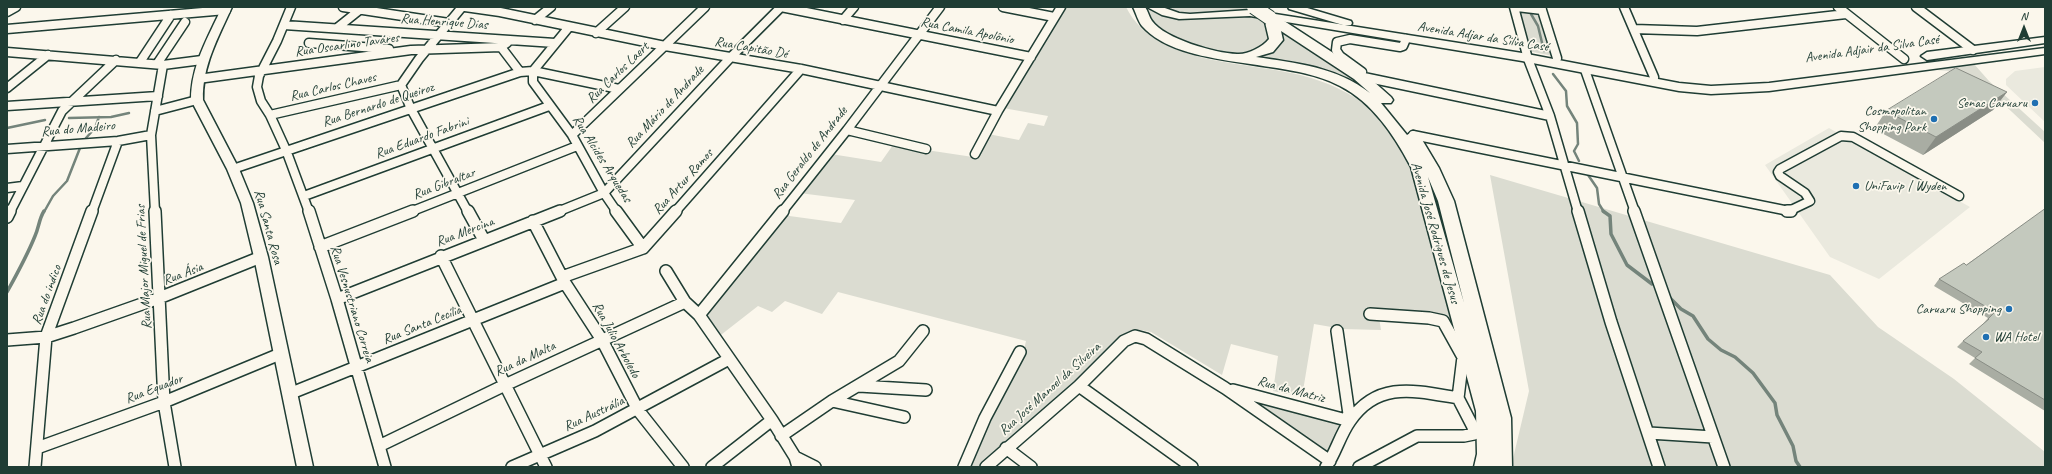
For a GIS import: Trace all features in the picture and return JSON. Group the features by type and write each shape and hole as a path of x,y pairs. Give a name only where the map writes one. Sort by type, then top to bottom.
{"main road":[{"name":"Avenida José Rodrigues de Jesus","path":"1139,7 1141,15 1149,26 1174,42 1209,53 1306,69 1344,82 1372,101 1400,135 1418,167 1466,357 1485,411 1487,454 1484,467"},
{"path":"1154,7 1183,18 1203,17 1253,9"},
{"name":"Avenida José Rodrigues de Jesus","path":"1253,9 1366,78 1413,135 1432,168 1446,201 1502,418 1502,467"},
{"name":"Avenida Adjar da Silva Casé","path":"1253,9 1346,23 1527,55 1585,70 1680,87 1707,87"},
{"name":"Avenida Adjar da Silva Casé","path":"1253,9 1406,39 1557,58 1707,87"},
{"path":"1239,58 1268,49 1276,40 1271,19"},
{"name":"Avenida Adjair da Silva Casé","path":"1707,87 2045,40"},
{"name":"Avenida Adjair da Silva Casé","path":"1707,87 1769,87 2045,51"}],"street":[{"path":"7,12 16,7"},
{"path":"142,17 144,7"},
{"name":"Rua Vesnustriano Correia","path":"291,7 262,70 257,87 262,101 286,150 304,196 337,299 385,467"},
{"path":"343,7 449,23"},
{"path":"464,7 426,50 401,85 411,109 484,240"},
{"name":"Rua Capitão Dé","path":"464,7 500,12 596,33 801,70 998,111"},
{"name":"Rua Capitão Dé","path":"486,7 500,12"},
{"path":"535,20 551,7"},
{"path":"596,33 625,7"},
{"name":"Rua Carlos Laert","path":"572,135 705,7"},
{"name":"Rua Camila Apolônio","path":"781,7 1031,57"},
{"name":"Rua Mário de Andrade","path":"604,193 781,7"},
{"path":"843,20 854,7"},
{"name":"Rua Geraldo de Andrade","path":"699,315 847,130 940,7"},
{"path":"1003,7 1054,17"},
{"path":"975,154 998,111 1061,7"},
{"path":"1293,7 1346,23"},
{"path":"1557,58 1542,9 1515,7 1527,55 1550,116 1611,322 1659,467"},
{"path":"1624,7 1654,77"},
{"path":"1838,7 1904,59"},
{"path":"1916,7 1973,50"},
{"path":"7,30 171,15 195,10 227,8 202,60 198,80 197,100 155,111"},
{"path":"338,28 362,9"},
{"path":"1634,29 1697,31 1846,14"},
{"path":"140,62 171,15"},
{"path":"160,65 185,22"},
{"name":"Rua Henrique Dias","path":"284,25 555,43"},
{"path":"533,71 569,27"},
{"path":"1406,39 1404,46 1400,47 1350,39 1337,42 1336,50 1340,56 1366,78 1550,116"},
{"path":"510,40 501,47 520,72"},
{"path":"309,43 411,50"},
{"name":"Rua Oscarlino Taváres","path":"198,80 411,50 501,47"},
{"path":"7,52 140,62 160,65 202,60"},
{"path":"7,88 11,81 48,55"},
{"path":"7,217 45,146 56,122 70,102 116,60"},
{"name":"Rua Major Miguel de Frias","path":"160,65 158,96 151,135 164,402 175,467"},
{"name":"Rua Artur Ramos","path":"564,280 643,248 801,70"},
{"path":"1585,70 1724,467"},
{"name":"Rua Bernardo de Queiroz","path":"233,169 520,72 533,71 619,89"},
{"name":"Rua Alcides Arquedas","path":"533,71 533,82 549,106 572,135 604,193 643,248"},
{"name":"Rua Carlos Chaves","path":"270,115 401,85"},
{"path":"7,106 158,96"},
{"name":"Rua Santa Rosa","path":"197,100 233,169 247,203 261,257 280,354 305,467"},
{"name":"Rua Eduardo Fabrini","path":"304,196 549,106"},
{"path":"847,130 926,150"},
{"name":"Rua do Madeiro","path":"7,149 118,141 151,135"},
{"path":"1413,135 1793,210 1810,201 1805,193 1780,176 1778,172 1780,169 1841,136 1846,136 1866,144 1959,196"},
{"name":"Rua do indico","path":"35,467 46,337 118,141"},
{"name":"Rua Gibraltar","path":"320,247 459,194 577,146"},
{"path":"7,188 23,186"},
{"name":"Rua Mercina","path":"337,299 441,256 604,193"},
{"name":"Rua Julio Arboledo","path":"533,221 564,280 602,340 638,410 683,467"},
{"path":"441,256 546,467"},
{"name":"Rua Ásia","path":"7,340 46,337 159,298 261,257"},
{"path":"666,271 685,302 699,315 772,420 796,462 815,467"},
{"name":"Rua Santa Cecília","path":"289,394 474,321 564,280"},
{"name":"Rua da Malta","path":"379,446 505,385 685,302"},
{"path":"1359,467 1417,436 1464,436 1474,434 1474,428 1458,398 1466,357 1443,321 1438,319 1370,314"},
{"path":"781,436 832,401 899,361 912,347 923,331"},
{"path":"1337,331 1350,421"},
{"name":"Rua José Manoel da Silveira","path":"986,467 1079,386 1124,342 1135,336 1146,340 1225,388"},
{"path":"964,467 985,418 1020,352"},
{"name":"Rua Equador","path":"37,448 164,402 280,354"},
{"name":"Rua Austrália","path":"512,467 540,456 638,410 729,359"},
{"path":"859,386 926,390"},
{"path":"1079,386 1192,467"},
{"path":"1225,388 1328,464 1350,421 1364,403 1384,393 1394,390 1458,398"},
{"name":"Rua da Matriz","path":"1225,388 1350,421"},
{"path":"832,401 904,417"},
{"path":"712,467 772,420"},
{"path":"1649,433 1713,437"},
{"path":"1006,448 1031,467"}],"shaded area":[{"path":"1063,7 1126,7 1141,28 1161,42 1185,53 1212,60 1293,73 1317,80 1342,90 1364,104 1384,122 1392,132 1400,143 1414,171 1454,318 1378,311 1381,330 1343,329 1314,324 1302,397 1273,391 1278,356 1231,344 1222,375 1151,332 1141,330 1131,334 983,467 968,467 989,418 1023,354 1026,341 838,292 822,314 785,301 772,312 758,306 717,338 701,316 782,215 841,223 855,200 799,193 831,154 881,162 893,145 973,157 988,134 1019,140 1028,123 1044,126 1048,116 1003,108"},
{"path":"1139,7 1253,7 1359,76 1347,84 1330,77 1209,53 1160,34"},
{"path":"1517,9 1540,12 1553,56 1528,51"},
{"path":"1974,64 1989,81 2045,132 2045,143 1979,81 1951,71 1935,70"},
{"name":"Senac Caruaru","path":"2045,67 2045,122 2006,85 2006,79 2015,71"},
{"name":"UniFavip | Wyden","path":"1829,128 1970,207 1879,279 1830,257 1765,165"},
{"path":"1490,175 1830,275 1878,327 1954,379 2045,452 2045,467 1511,467 1529,391"},
{"path":"1240,392 1345,422 1328,456"}],"building":[{"path":"1956,68 2007,92 1936,137 1886,111"},
{"name":"Caruaru Shopping","path":"2045,209 2045,400 1975,358 1982,352 1963,341 1995,312 1939,279 1964,263 1966,265"}],"waterway":[{"path":"1531,14 1538,26 1544,51"},
{"path":"1553,74 1566,91 1567,106 1577,123 1578,144 1574,151 1579,161"},
{"path":"99,117 111,117 129,113"},
{"path":"69,118 99,117"},
{"path":"86,138 95,128 99,117"},
{"path":"7,128 45,120"},
{"path":"44,212 53,196 67,181 80,148"},
{"path":"1586,172 1597,188 1599,204 1604,211"},
{"path":"7,292 29,251 44,211"},
{"path":"1604,211 1610,216 1611,234 1627,265 1652,284"},
{"path":"1669,297 1681,309 1693,316 1708,339 1721,350 1735,357 1753,373 1775,403 1777,415 1793,446 1796,461 1800,467"}],"place":[{"name":"Senac Caruaru","path":"2035,103"},
{"name":"Cosmopolitan Shopping Park","path":"1934,119"},
{"name":"UniFavip | Wyden","path":"1856,186"},
{"name":"Caruaru Shopping","path":"2009,309"},
{"name":"WA Hotel","path":"1986,337"}]}
